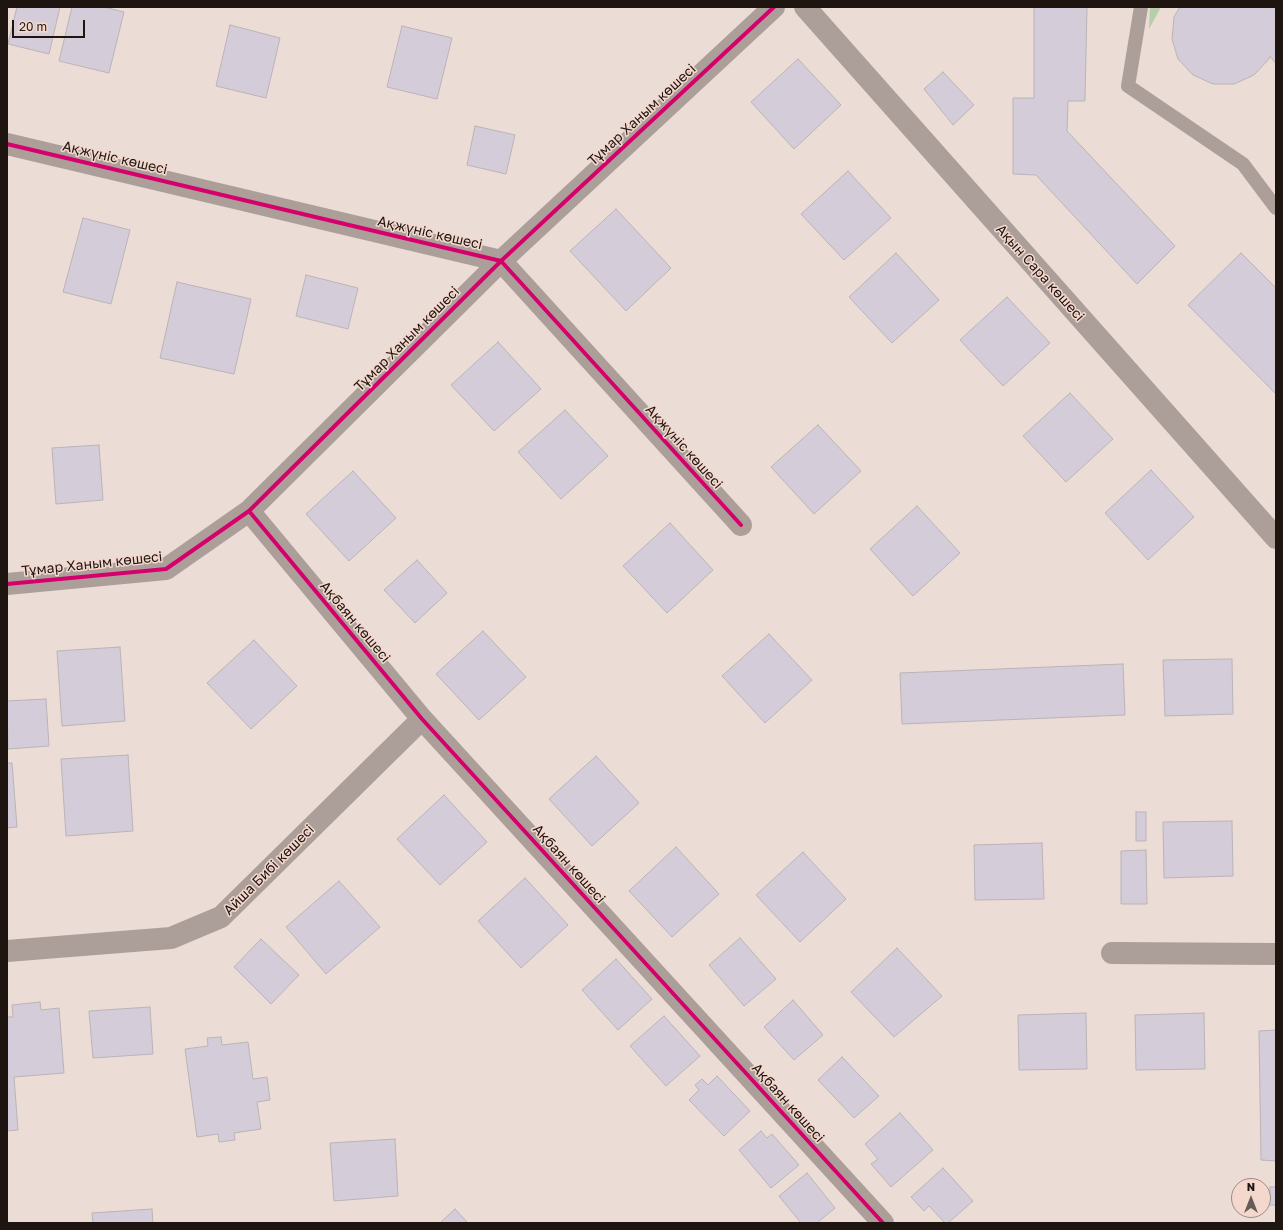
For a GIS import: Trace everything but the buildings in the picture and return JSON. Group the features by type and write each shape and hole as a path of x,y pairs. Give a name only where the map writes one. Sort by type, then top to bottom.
{"street":[{"name":"Тұмар Ханым көшесі","path":"7,584 166,569 249,511 501,262 774,7"},
{"name":"Ақын Сара көшесі","path":"805,7 1276,538"},
{"name":"Ақжүніс көшесі","path":"7,144 501,262 741,525"},
{"name":"Ақбаян көшесі","path":"249,511 422,719 883,1223"},
{"name":"Айша Бибі көшесі","path":"7,951 171,938 221,917 422,719"},
{"path":"1112,953 1276,954"}],"lane":[{"path":"1141,7 1128,86 1243,164 1276,208"}],"green space":[{"path":"1150,7 1161,7 1149,29"}],"cycle path":[{"path":"7,584 166,569 249,511 501,261 774,7"},
{"path":"7,144 501,261 741,525"},
{"path":"249,511 422,719 883,1223"}]}
